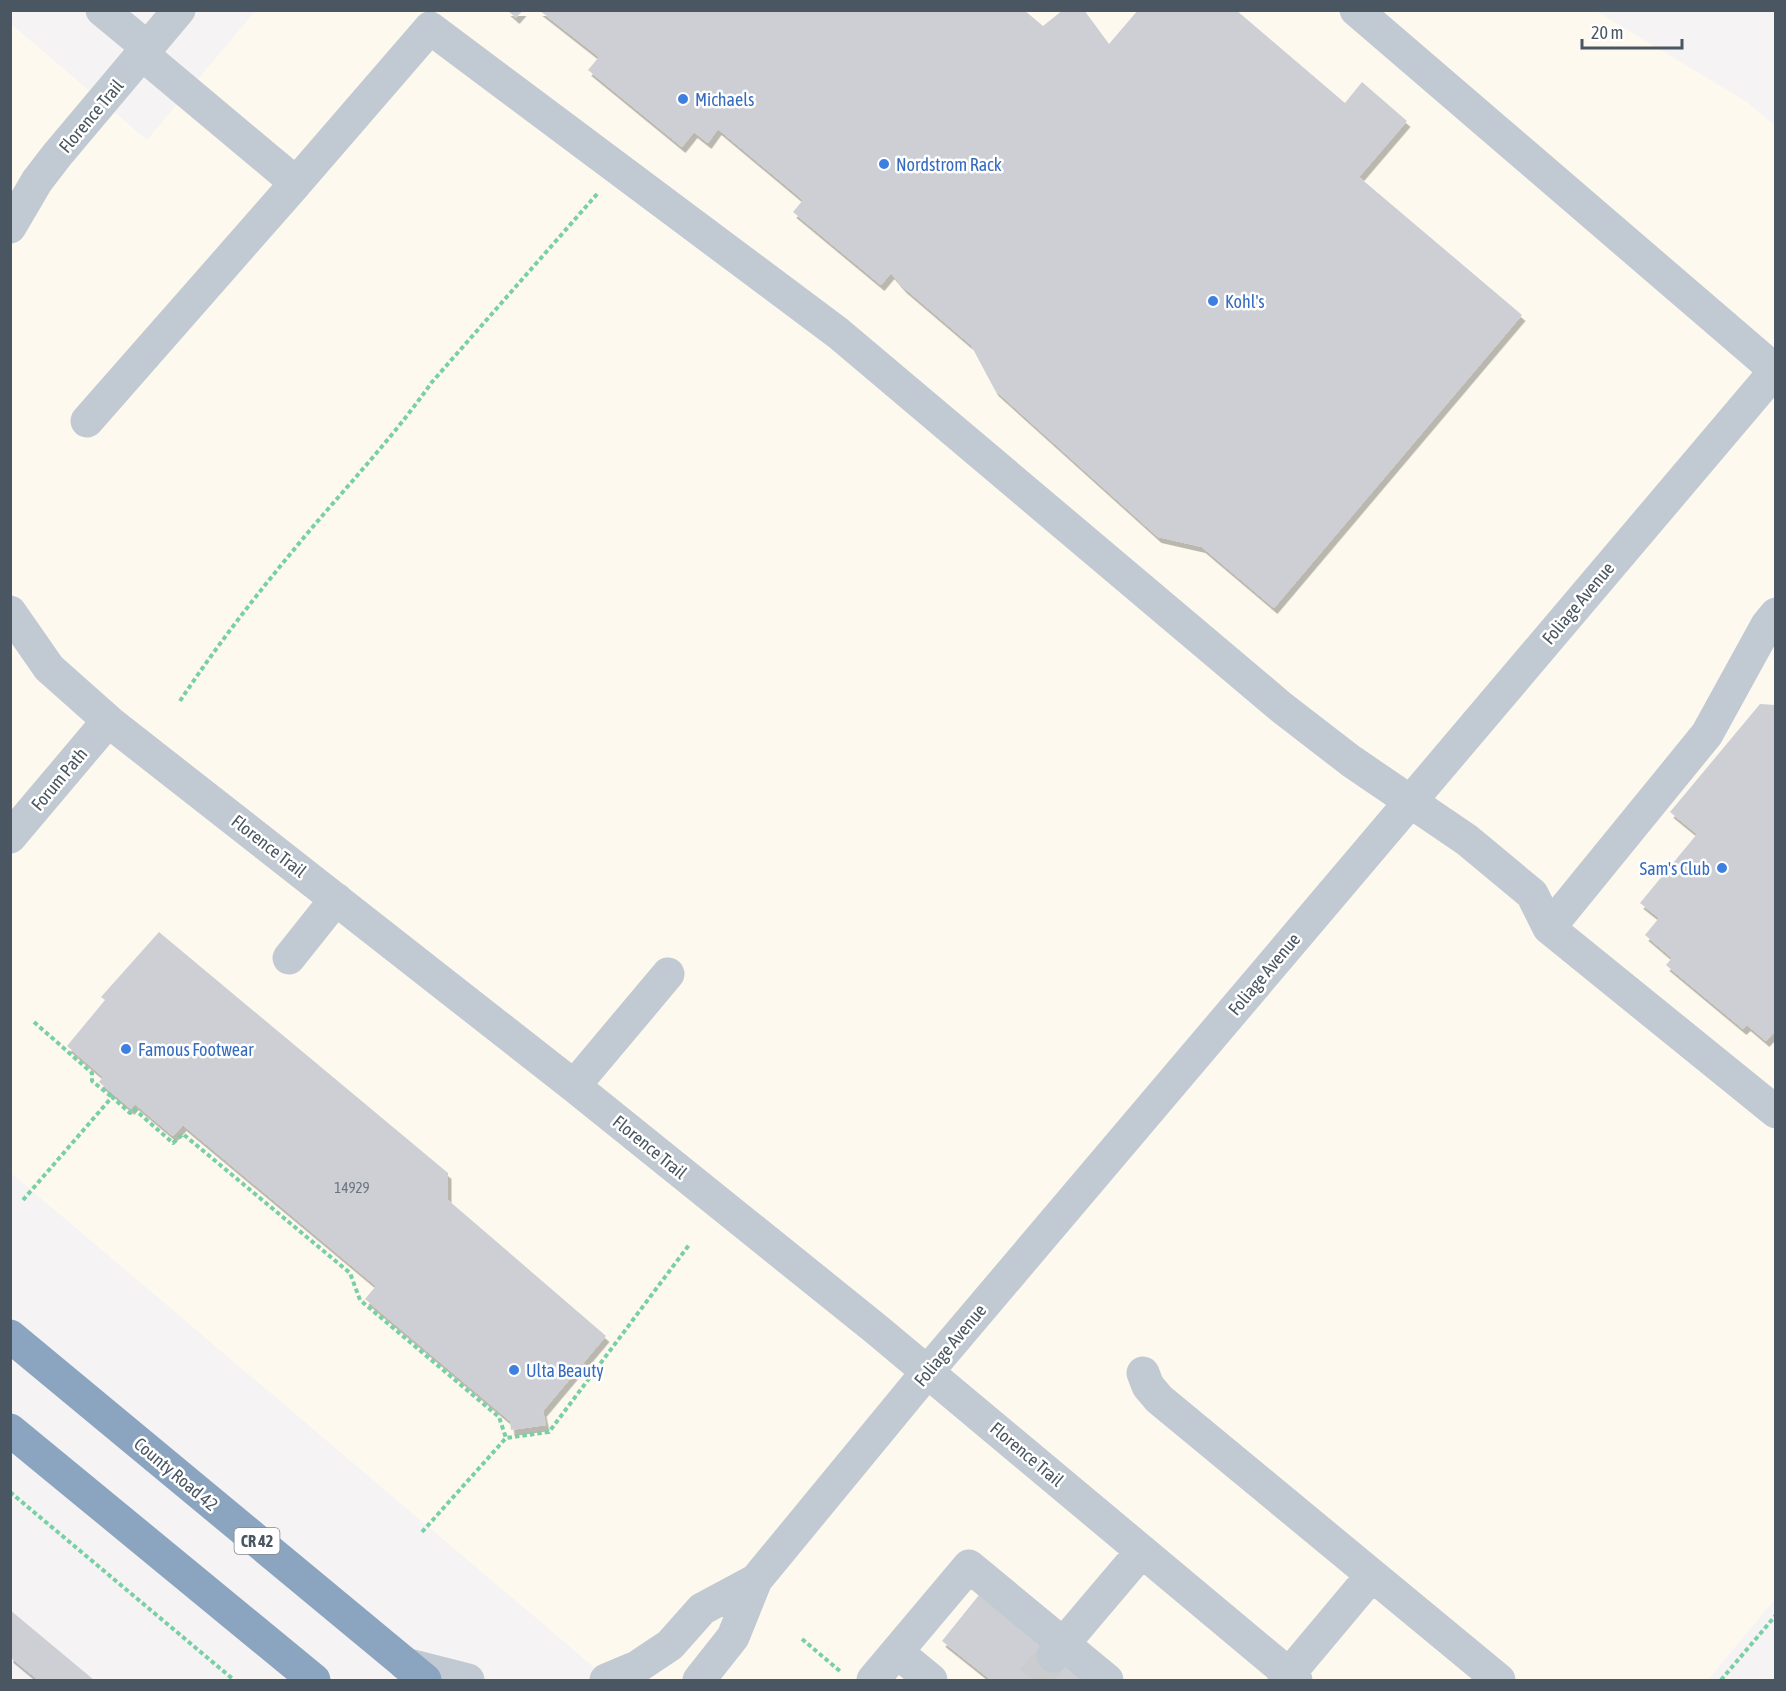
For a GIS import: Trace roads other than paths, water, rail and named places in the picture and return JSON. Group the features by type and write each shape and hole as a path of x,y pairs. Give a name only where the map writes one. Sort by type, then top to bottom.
{"highway":[{"name":"County Road 42","path":"10,1336 415,1672"},
{"path":"10,1430 314,1680"}],"street":[{"path":"102,10 145,51 296,183"},
{"name":"Florence Trail","path":"10,227 37,181 179,10"},
{"path":"1356,10 1775,370"},
{"path":"87,421 430,28 838,333 1281,707 1351,760 1467,840 1532,894 1549,928 1776,1112"},
{"name":"Foliage Avenue","path":"699,1680 733,1637 756,1580 928,1371 1775,370"},
{"name":"Florence Trail","path":"10,612 49,668 108,720 574,1086 928,1371 1290,1678"},
{"path":"1549,928 1707,734 1767,625 1776,614"},
{"name":"Forum Path","path":"10,837 108,720"},
{"path":"289,958 336,899"},
{"path":"574,1086 668,974"},
{"path":"1143,1373 1148,1386 1159,1399 1499,1680"},
{"path":"1058,1650 1142,1551"},
{"path":"858,1677 897,1652 969,1566 1058,1650 1107,1680"},
{"path":"1290,1678 1372,1575"},
{"name":"Foliage Avenue","path":"606,1680 637,1667 662,1651 702,1609 756,1580"},
{"path":"897,1652 931,1680"},
{"path":"415,1672 468,1680"}],"tunnel":[{"path":"1033,1680 1053,1656"}],"place":[{"name":"Michaels","path":"683,99"},
{"name":"Nordstrom Rack","path":"884,164"},
{"name":"Kohl's","path":"1213,301"},
{"name":"Sam's Club","path":"1722,868"},
{"name":"Famous Footwear","path":"126,1049"},
{"name":"Ulta Beauty","path":"514,1370"}]}
